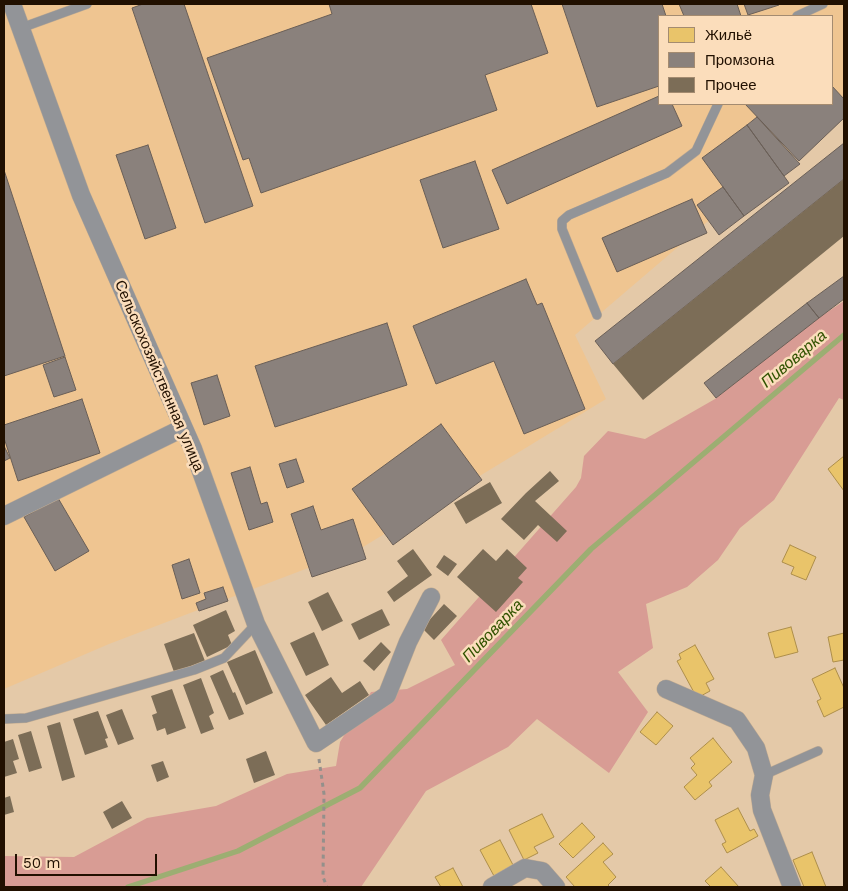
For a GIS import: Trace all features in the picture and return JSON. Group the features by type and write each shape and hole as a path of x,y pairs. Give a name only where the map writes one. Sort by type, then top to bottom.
{"street":[{"name":"Сельскохозяйственная улица","path":"12,4 81,195 183,428 194,449 256,624 316,743"},
{"path":"4,516 183,428"},
{"path":"316,743 387,696 408,642 431,597"},
{"path":"666,689 737,720 756,748 764,775 760,795 762,810 792,887"},
{"path":"492,887 524,868 542,871 556,887"}],"lane":[{"path":"21,28 87,4"},
{"path":"799,15 823,4"},
{"path":"596,315 562,229 562,221 569,215 667,173 696,151 718,105"},
{"path":"4,719 26,718 194,670 224,658 256,624"},
{"path":"764,775 818,751"}],"path":[{"path":"316,743 324,794 323,877 328,887"}],"shaded area":[{"path":"4,4 844,4 844,105 575,335 606,399 363,547 109,644 4,689"},
{"path":"844,301 844,400 839,398 774,500 740,528 718,560 687,587 646,604 653,648 618,672 648,712 609,773 537,719 508,747 426,791 361,887 4,887 4,856 74,857 147,818 216,806 287,774 336,766 340,742 371,692 407,689 455,665 441,640 576,487 581,478 584,456 608,431 645,439 715,399 811,323"}],"building: Жильё":[{"path":"844,456 844,491 828,469"},
{"path":"790,545 816,557 806,580 791,574 794,567 782,562"},
{"path":"791,627 798,652 775,658 768,633"},
{"path":"844,633 844,660 833,662 828,637"},
{"path":"695,645 714,679 706,683 710,691 697,698 677,661 681,659 679,654"},
{"path":"835,668 844,688 844,707 824,717 817,701 821,699 812,679"},
{"path":"657,712 673,726 656,745 640,732"},
{"path":"713,738 732,762 709,782 712,786 695,800 684,787 697,775 691,768 695,764 690,758"},
{"path":"738,808 750,831 754,829 758,836 727,853 722,844 726,842 715,820"},
{"path":"542,814 554,837 534,847 538,853 524,860 509,830"},
{"path":"582,823 595,837 573,858 559,844"},
{"path":"500,840 513,865 494,876 480,850"},
{"path":"603,843 613,854 603,862 616,877 608,885 610,887 575,887 566,877"},
{"path":"812,852 826,887 804,887 793,860"},
{"path":"721,867 739,887 711,887 705,881"},
{"path":"453,868 463,887 441,887 435,877"}],"building: Промзона":[{"path":"143,4 184,4 253,206 205,223 132,8"},
{"path":"329,4 531,4 548,53 485,75 497,110 261,193 249,158 243,160 207,58 332,14"},
{"path":"562,4 662,4 666,15 658,15 658,86 597,107"},
{"path":"679,4 737,4 741,15 684,15"},
{"path":"744,4 779,4 779,5 748,15"},
{"path":"833,87 844,99 844,118 799,161 746,105 833,105"},
{"path":"658,96 658,105 672,105 682,126 507,204 492,170"},
{"path":"757,117 800,164 784,176 747,125"},
{"path":"747,125 789,183 744,216 702,158"},
{"path":"844,143 844,179 613,364 595,341"},
{"path":"148,145 176,228 145,239 116,155"},
{"path":"475,161 499,229 443,248 420,180"},
{"path":"4,170 65,356 4,376"},
{"path":"723,187 744,216 719,235 697,205"},
{"path":"692,199 707,233 617,272 602,238"},
{"path":"844,276 844,299 819,318 807,303"},
{"path":"526,279 537,305 542,303 585,409 524,434 494,361 436,384 413,326"},
{"path":"807,303 819,318 716,398 704,383"},
{"path":"387,323 407,385 275,427 255,366"},
{"path":"65,357 76,390 54,397 43,365"},
{"path":"217,375 230,416 204,425 191,383"},
{"path":"82,399 100,453 18,481 4,438 4,425"},
{"path":"441,424 482,480 393,545 352,489"},
{"path":"4,446 10,458 4,461"},
{"path":"296,459 304,482 287,488 279,464"},
{"path":"250,467 261,504 267,502 273,522 249,530 231,473"},
{"path":"58,498 89,551 55,571 24,517"},
{"path":"313,506 321,530 353,519 366,559 312,577 291,514"},
{"path":"189,559 200,593 182,599 172,565"},
{"path":"223,587 228,601 199,611 196,603 206,599 204,593"}],"building: Прочее":[{"path":"844,179 844,236 643,400 613,364"},
{"path":"550,471 559,481 535,501 567,531 557,542 538,525 524,540 501,519"},
{"path":"490,482 502,503 466,524 454,503"},
{"path":"413,549 432,575 394,602 387,592 408,576 397,561"},
{"path":"483,549 496,561 507,549 527,568 518,578 523,582 496,612 457,577"},
{"path":"444,555 457,564 448,576 436,567"},
{"path":"328,592 343,621 322,631 308,602"},
{"path":"444,604 457,616 434,640 422,628"},
{"path":"382,609 390,625 359,640 351,624"},
{"path":"226,610 235,631 228,635 232,645 207,657 193,625"},
{"path":"314,632 329,665 306,676 290,643"},
{"path":"194,633 205,661 174,672 164,644"},
{"path":"381,642 391,652 374,671 363,661"},
{"path":"255,650 273,693 246,705 227,662"},
{"path":"223,670 244,714 229,720 210,676"},
{"path":"331,677 342,693 360,681 369,695 326,725 305,695"},
{"path":"201,678 214,713 209,716 214,729 201,734 183,685"},
{"path":"172,689 186,728 167,735 165,728 157,731 152,715 157,713 151,696"},
{"path":"122,709 134,739 118,745 106,715"},
{"path":"98,711 108,738 105,739 108,747 85,755 73,719"},
{"path":"60,722 75,777 62,781 47,726"},
{"path":"31,731 42,768 29,772 18,735"},
{"path":"13,739 19,759 13,761 17,773 4,777 4,742"},
{"path":"266,751 275,775 254,783 246,759"},
{"path":"163,761 169,777 157,782 151,765"},
{"path":"10,796 14,812 4,815 4,798"},
{"path":"122,801 132,818 112,829 103,812"}],"waterway":[{"name":"Пивоварка","path":"128,887 238,851 360,788 591,549 844,335"}]}
